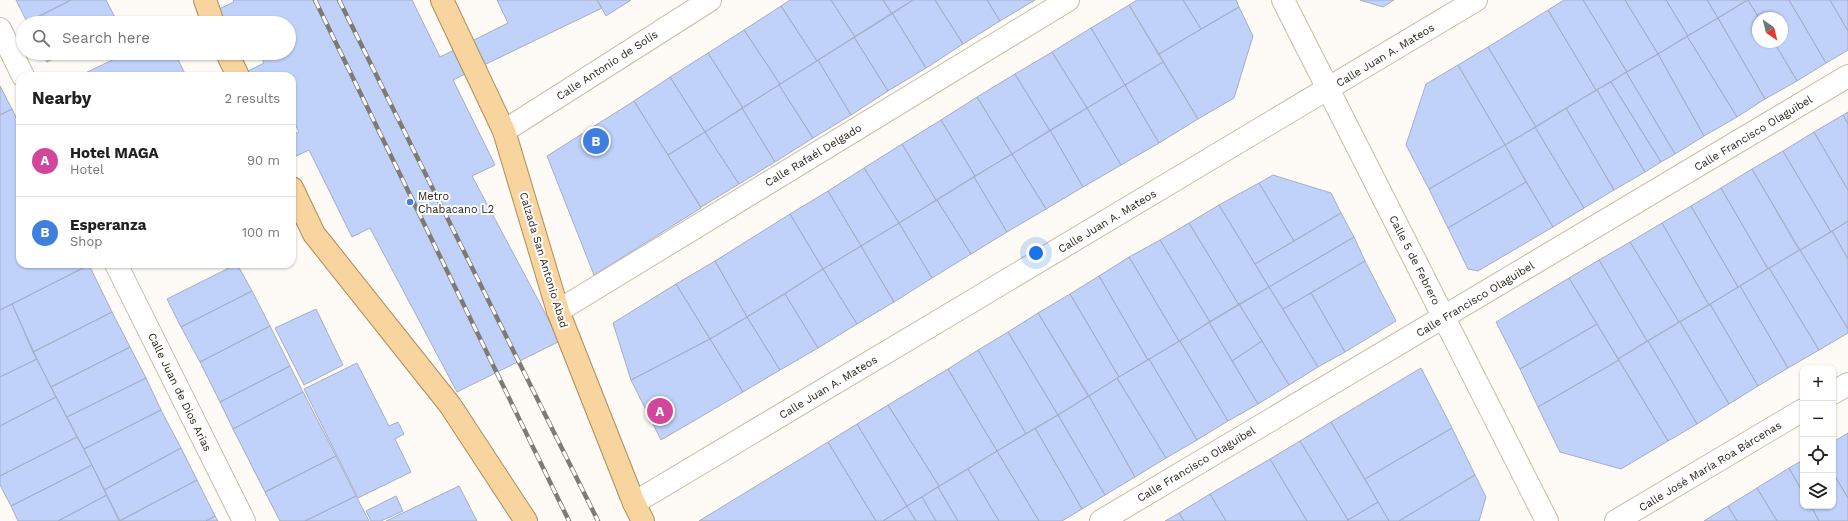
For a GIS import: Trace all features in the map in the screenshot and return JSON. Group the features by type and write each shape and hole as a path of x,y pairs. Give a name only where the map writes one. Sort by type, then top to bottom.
{"highway":[{"path":"205,0 211,16"},
{"name":"Calzada San Antonio Abad","path":"442,0 504,131 558,311 638,512"},
{"path":"230,60 236,72"},
{"path":"296,196 314,234 450,405 526,521"}],"street":[{"name":"Calle Antonio de Solís","path":"504,131 710,0"},
{"name":"Calle Rafaél Delgado","path":"558,311 1068,0"},
{"name":"Calle 5 de Febrero","path":"1283,0 1547,521"},
{"name":"Calle Juan A. Mateos","path":"638,512 1328,89 1476,0"},
{"path":"0,29 21,72"},
{"name":"Calle Francisco Olaguibel","path":"1102,521 1848,76"},
{"name":"Calle Juan de Dios Arias","path":"118,268 244,521"},
{"path":"1836,390 1848,384"},
{"name":"Calle José María Roa Bárcenas","path":"1616,521 1800,412"}],"building":[{"path":"16,0 71,0 39,16 24,16"},
{"path":"71,0 106,0 114,16 40,16"},
{"name":"Metro Chabacano L2","path":"233,0 412,0 440,57 508,23 497,0 597,0 602,8 453,80 495,165 472,176 560,341 457,392 370,228 352,237 309,150 296,156 296,133 299,132 296,126 296,72 246,72 264,63 262,60 296,60 296,16 204,16 234,2"},
{"path":"597,0 631,0 606,16"},
{"path":"790,0 831,0 855,37 817,61 781,6"},
{"path":"831,0 883,0 892,14 855,37"},
{"path":"883,0 913,0 892,14"},
{"path":"913,0 935,0 963,44 926,68 892,13"},
{"path":"935,0 987,0 1000,21 963,44"},
{"path":"987,0 1035,0 1000,21"},
{"path":"1137,0 1183,0 1201,29 1159,54 1129,5"},
{"path":"1183,0 1236,0 1239,7 1201,29"},
{"path":"1360,0 1394,0 1383,7"},
{"path":"1564,0 1583,0 1627,72 1596,90 1548,10"},
{"path":"1583,0 1625,0 1658,54 1627,72"},
{"path":"1625,0 1666,0 1688,36 1658,54"},
{"path":"1666,0 1707,0 1718,18 1688,36"},
{"path":"1707,0 1747,0 1718,18"},
{"path":"1748,0 1755,12 1752,12 1752,48 1778,48 1797,81 1765,99 1718,18"},
{"path":"1748,0 1789,0 1826,63 1797,81 1778,48 1788,48 1788,12 1755,12"},
{"path":"1789,0 1830,0 1848,31 1848,50 1826,63"},
{"path":"1830,0 1848,0 1848,31"},
{"path":"1129,5 1163,62 1125,85 1091,28"},
{"path":"781,6 817,61 780,84 744,30"},
{"path":"1239,7 1253,36 1234,98 1198,119 1159,54"},
{"path":"1548,10 1596,90 1536,127 1488,47"},
{"path":"892,13 926,68 888,91 854,37"},
{"path":"1718,18 1765,99 1737,117 1687,36"},
{"path":"1091,28 1125,85 1087,108 1052,52"},
{"path":"744,30 780,84 743,108 708,53"},
{"path":"1687,36 1737,117 1704,136 1658,54"},
{"path":"854,37 888,91 851,115 818,60"},
{"path":"1488,47 1536,127 1505,145 1458,65"},
{"path":"1052,52 1087,108 1050,131 1015,74"},
{"path":"708,53 743,108 705,132 670,77"},
{"path":"1658,54 1704,136 1675,154 1626,72"},
{"path":"112,60 178,60 184,72 87,72"},
{"path":"818,60 851,115 813,138 779,85"},
{"path":"1163,62 1198,119 1159,143 1125,85"},
{"path":"1458,65 1505,145 1429,189 1406,145 1426,84"},
{"path":"1626,72 1675,154 1661,162 1611,82"},
{"path":"1015,74 1050,131 1012,154 977,97"},
{"path":"670,77 705,132 668,155 634,101"},
{"path":"1611,82 1661,162 1645,172 1597,90"},
{"path":"779,85 813,138 775,162 742,108"},
{"path":"1125,85 1159,143 1121,165 1087,108"},
{"path":"0,86 12,109 0,115"},
{"path":"1597,90 1645,172 1614,190 1566,108"},
{"path":"977,97 1012,154 975,176 941,120"},
{"path":"634,101 701,208 594,275 547,156"},
{"path":"742,108 775,162 739,184 705,132"},
{"path":"1087,108 1121,165 1083,187 1050,130"},
{"path":"1566,108 1614,190 1584,208 1535,127"},
{"path":"12,109 16,118 16,268 83,268 0,310 0,115"},
{"path":"1848,112 1848,124 1843,115"},
{"path":"1843,115 1848,124 1848,190 1814,132"},
{"path":"941,120 975,176 936,200 902,144"},
{"path":"1535,127 1584,208 1553,227 1505,145"},
{"path":"1050,130 1083,187 1046,209 1012,154"},
{"path":"705,132 739,184 701,207 668,155"},
{"path":"1814,132 1848,190 1848,221 1831,232 1783,151"},
{"path":"902,144 936,200 899,223 864,168"},
{"path":"1505,145 1526,182 1448,228 1429,189"},
{"path":"1783,151 1831,232 1800,250 1752,169"},
{"path":"1012,154 1046,209 1007,232 974,177"},
{"path":"864,168 899,223 861,246 828,191"},
{"path":"1752,169 1799,250 1768,269 1721,188"},
{"path":"1273,175 1331,193 1341,213 1294,241 1259,183"},
{"path":"974,177 1007,232 971,254 937,200"},
{"path":"1526,182 1553,227 1478,271 1468,269 1448,228"},
{"path":"1259,183 1294,241 1255,264 1219,205"},
{"path":"1721,188 1768,269 1738,287 1691,206"},
{"path":"828,191 861,246 823,269 790,214"},
{"path":"937,200 971,254 932,278 899,223"},
{"path":"1219,205 1269,287 1239,305 1189,223"},
{"path":"1691,206 1738,287 1709,305 1662,223"},
{"path":"1341,213 1354,237 1269,287 1255,264"},
{"path":"790,214 823,269 747,317 715,261"},
{"path":"1848,221 1848,259 1832,231"},
{"path":"899,223 932,278 894,302 861,246"},
{"path":"1189,223 1239,305 1210,322 1160,240"},
{"path":"1662,223 1709,305 1679,322 1630,242"},
{"path":"1832,231 1848,259 1848,329 1800,250"},
{"path":"1354,237 1365,261 1283,309 1269,287"},
{"path":"1160,240 1210,322 1179,341 1129,257"},
{"path":"1630,242 1679,322 1647,341 1599,260"},
{"path":"861,246 894,302 857,324 823,269"},
{"path":"1800,250 1848,329 1848,333 1819,350 1769,268"},
{"path":"1129,257 1179,341 1148,360 1099,276"},
{"path":"1599,260 1647,341 1618,359 1569,278"},
{"path":"715,261 747,317 710,339 676,284"},
{"path":"1365,261 1396,321 1345,352 1311,293"},
{"path":"83,268 90,268 112,312 33,352 12,304"},
{"path":"229,268 239,268 252,291 181,327 167,299"},
{"path":"1769,268 1819,350 1788,368 1740,286"},
{"path":"823,269 857,324 818,348 785,294"},
{"path":"1099,276 1148,360 1119,377 1070,294"},
{"path":"1569,278 1597,324 1520,369 1496,322"},
{"path":"676,284 710,339 631,380 613,323"},
{"path":"1740,286 1788,368 1758,386 1710,304"},
{"path":"1269,287 1318,367 1289,385 1239,304"},
{"path":"252,291 270,326 200,362 181,327"},
{"path":"1311,293 1345,352 1318,367 1283,309"},
{"path":"785,294 818,348 780,370 747,317"},
{"path":"1070,294 1119,377 1089,396 1038,313"},
{"path":"12,304 37,359 0,377 0,310"},
{"path":"1239,304 1262,341 1232,361 1209,322"},
{"path":"1710,304 1758,386 1729,404 1680,322"},
{"path":"316,309 343,365 304,385 275,328"},
{"path":"112,312 130,347 51,387 33,352"},
{"path":"1038,313 1088,396 1058,415 1008,332"},
{"path":"747,317 780,370 743,392 710,339"},
{"path":"1209,322 1258,404 1228,421 1180,341"},
{"path":"1680,322 1729,404 1697,424 1648,341"},
{"path":"1597,324 1619,360 1538,407 1520,369"},
{"path":"270,326 290,366 220,402 200,362"},
{"path":"1008,332 1058,415 1026,434 978,350"},
{"path":"710,339 743,392 661,440 631,380"},
{"path":"1180,341 1228,421 1197,440 1149,359"},
{"path":"1262,341 1289,385 1258,404 1232,361"},
{"path":"1648,341 1697,424 1668,441 1618,359"},
{"path":"130,347 146,378 67,417 51,387"},
{"path":"978,350 1026,434 997,451 948,369"},
{"path":"37,359 56,397 0,426 0,377"},
{"path":"1149,359 1197,440 1166,458 1117,378"},
{"path":"1619,360 1668,441 1621,469 1560,452 1538,407"},
{"path":"357,363 389,426 398,422 404,434 395,439 411,472 358,498 304,389"},
{"path":"290,366 303,392 233,429 220,402"},
{"path":"1421,368 1452,428 1365,479 1331,422"},
{"path":"948,369 997,451 939,486 888,405"},
{"path":"146,378 161,410 84,449 67,417"},
{"path":"1117,378 1166,458 1135,477 1089,396"},
{"path":"303,392 336,456 265,492 233,429"},
{"path":"1089,396 1135,477 1105,495 1058,415"},
{"path":"56,397 77,437 0,476 0,426"},
{"path":"888,405 939,486 907,506 857,424"},
{"path":"161,410 181,448 104,490 84,449"},
{"path":"1058,415 1105,495 1082,509 1035,428"},
{"path":"1331,422 1378,502 1348,520 1300,441"},
{"path":"857,424 907,506 883,521 876,521 828,442"},
{"path":"1035,428 1082,509 1062,521 1039,521 997,451"},
{"path":"1452,428 1475,475 1399,521 1389,521 1365,479"},
{"path":"1848,433 1848,498 1836,478 1836,440"},
{"path":"77,437 92,465 11,506 0,485 0,476"},
{"path":"1300,441 1348,520 1347,521 1307,521 1270,459"},
{"path":"828,442 876,521 699,521"},
{"path":"181,448 197,480 119,521 104,490"},
{"path":"997,451 1039,521 999,521 968,469"},
{"path":"336,456 356,496 305,521 280,521 265,492"},
{"path":"1270,459 1307,521 1226,521 1210,494"},
{"path":"1800,462 1800,488 1789,468"},
{"path":"92,465 107,495 58,521 18,521 11,506"},
{"path":"1789,468 1800,488 1800,509 1813,509 1819,521 1777,521 1757,488"},
{"path":"968,469 999,521 958,521 938,487"},
{"path":"1475,475 1486,497 1479,521 1399,521"},
{"path":"1836,478 1848,498 1848,521 1819,521 1813,509 1836,509"},
{"path":"197,480 215,516 206,521 120,521"},
{"path":"459,486 477,521 386,521"},
{"path":"938,487 958,521 936,521 922,497"},
{"path":"1757,488 1777,521 1737,521 1728,506"},
{"path":"1210,494 1226,521 1184,521 1179,513"},
{"path":"107,495 120,521 58,521"},
{"path":"356,496 369,521 305,521"},
{"path":"396,496 403,511 381,521 371,521 366,511"},
{"path":"922,497 936,521 916,521 907,506"},
{"path":"1378,502 1389,521 1348,521 1348,520"},
{"path":"907,506 916,521 883,521"},
{"path":"1728,506 1737,521 1704,521"},
{"path":"1179,513 1184,521 1165,521"},
{"path":"215,516 218,521 206,521"}],"railway":[{"path":"315,0 569,521"},
{"path":"339,0 598,521"}],"place":[{"name":"Esperanza","path":"596,141"},
{"name":"Metro Chabacano L2","path":"410,202"},
{"name":"Hotel MAGA","path":"660,411"}]}
